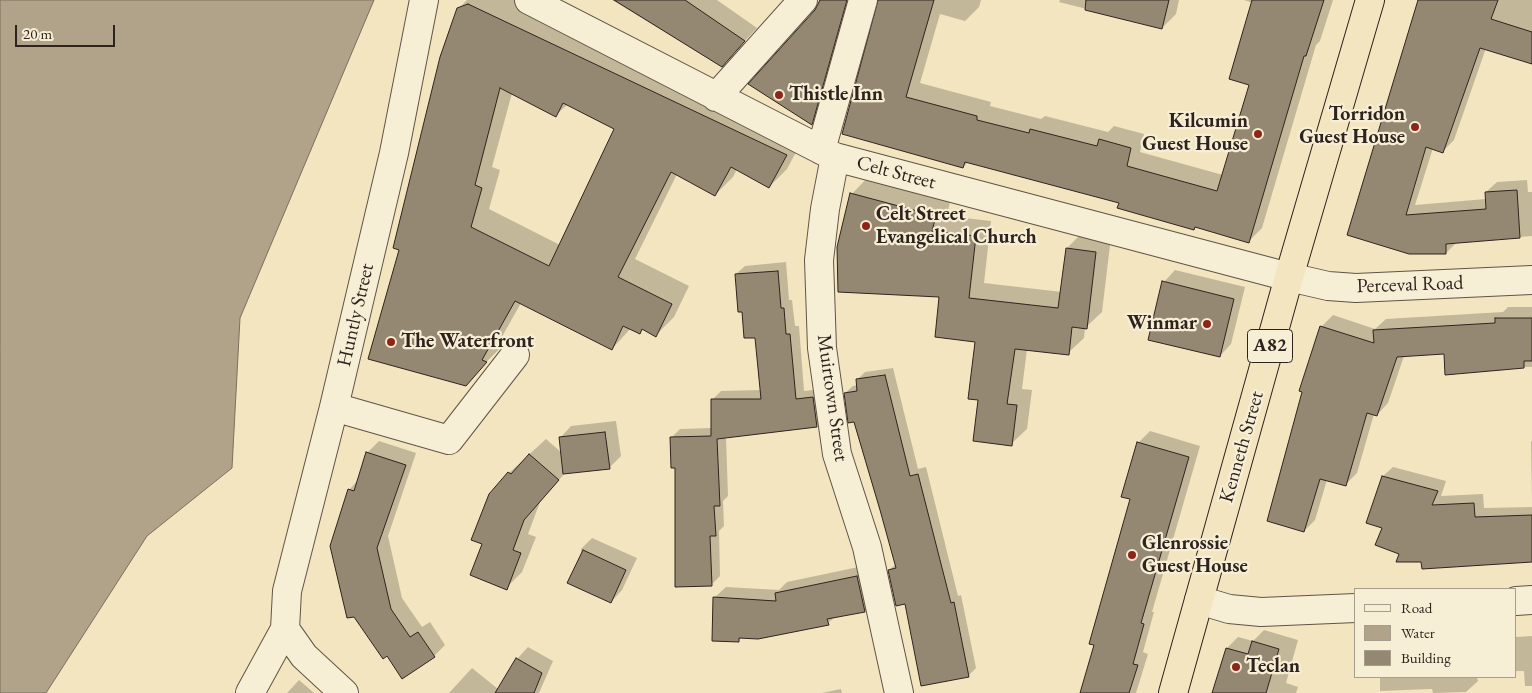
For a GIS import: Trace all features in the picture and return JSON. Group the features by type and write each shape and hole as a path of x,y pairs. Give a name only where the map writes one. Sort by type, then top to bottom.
{"highway":[{"name":"Kenneth Street","path":"1172,693 1289,278 1370,0"}],"street":[{"name":"Huntly Street","path":"285,629 287,591 334,407 394,153 424,0"},
{"name":"Celt Street","path":"529,0 828,154 1289,278"},
{"path":"716,97 803,0"},
{"name":"Muirtown Street","path":"862,0 828,154 825,209 819,260 822,348 837,454 867,547 899,693"},
{"name":"Perceval Road","path":"1289,278 1328,286 1356,288 1532,280"},
{"path":"334,407 449,440 515,355"},
{"path":"1199,600 1229,608 1261,612 1354,608"},
{"path":"1517,601 1532,600"},
{"path":"250,693 285,629 304,656 344,693"}],"water":[{"path":"0,0 374,0 240,318 232,468 147,536 46,693 0,693"}],"building":[{"path":"614,0 685,0 745,41 722,67"},
{"path":"820,0 847,0 812,125 748,84 815,10"},
{"path":"878,0 934,0 906,97 977,116 977,120 1029,133 1030,129 1097,146 1099,139 1131,148 1127,166 1217,191 1249,85 1229,79 1252,0 1324,0 1306,56 1304,56 1249,243 1195,227 1194,230 1117,208 1119,203 965,162 963,168 842,134"},
{"path":"1086,0 1169,0 1162,29 1085,10"},
{"path":"1418,0 1498,0 1491,19 1532,32 1532,64 1480,48 1443,153 1426,147 1406,215 1486,209 1485,192 1517,190 1520,238 1446,244 1446,254 1409,254 1347,235"},
{"path":"468,4 787,155 769,188 731,167 715,196 671,172 618,277 672,304 656,337 642,329 640,334 623,326 612,350 515,301 482,360 487,362 466,386 368,359 399,250 393,248 440,57 457,8","holes":["500,88 556,117 563,103 614,129 549,266 471,227 482,188 475,185"]},
{"path":"850,193 936,216 932,231 976,236 969,298 1058,308 1066,248 1096,252 1087,329 1072,327 1069,355 1015,349 1007,404 1017,405 1012,446 973,441 978,400 968,399 975,342 935,337 939,297 838,292 837,247"},
{"path":"778,271 781,308 784,308 786,334 790,334 796,399 813,397 817,427 717,439 720,506 714,506 716,536 710,536 712,586 675,587 675,468 671,468 670,437 711,436 711,399 761,399 755,338 744,338 742,312 738,312 735,274"},
{"path":"1162,281 1234,299 1220,357 1148,340"},
{"path":"1495,318 1532,318 1532,361 1524,361 1524,368 1445,375 1444,354 1397,357 1377,416 1367,413 1346,486 1320,479 1304,532 1267,521 1302,392 1299,391 1320,326 1374,343 1373,330 1495,323"},
{"path":"885,375 910,476 918,474 951,603 954,602 969,677 921,686 905,604 896,606 888,570 896,568 854,422 848,423 844,393 857,391 856,379"},
{"path":"605,432 610,469 563,474 559,437"},
{"path":"1137,442 1189,457 1141,623 1144,624 1133,664 1138,665 1129,693 1080,693 1094,645 1089,644 1130,499 1121,497"},
{"path":"366,452 406,465 377,548 391,609 410,637 418,632 435,657 402,679 387,656 383,659 354,617 347,618 330,546 348,489 354,491"},
{"path":"529,454 559,480 524,520 513,550 521,553 507,590 470,575 482,544 471,540 489,494 508,472 511,474"},
{"path":"1382,476 1438,491 1432,505 1474,503 1475,517 1532,515 1532,562 1422,569 1421,562 1396,562 1399,554 1375,545 1382,528 1366,523"},
{"path":"583,550 626,570 611,603 567,583"},
{"path":"857,576 865,612 827,619 829,625 758,639 739,638 739,642 712,641 713,597 776,601 775,593"},
{"path":"1252,641 1279,649 1266,693 1212,693 1226,648 1248,654"},
{"path":"516,658 542,673 534,693 495,693"}],"place":[{"name":"Thistle Inn","path":"779,95"},
{"name":"Torridon Guest House","path":"1415,127"},
{"name":"Kilcumin Guest House","path":"1258,134"},
{"name":"Celt Street Evangelical Church","path":"866,226"},
{"name":"Winmar","path":"1207,324"},
{"name":"The Waterfront","path":"391,342"},
{"name":"Glenrossie Guest House","path":"1132,555"},
{"name":"Teclan","path":"1236,667"}]}
